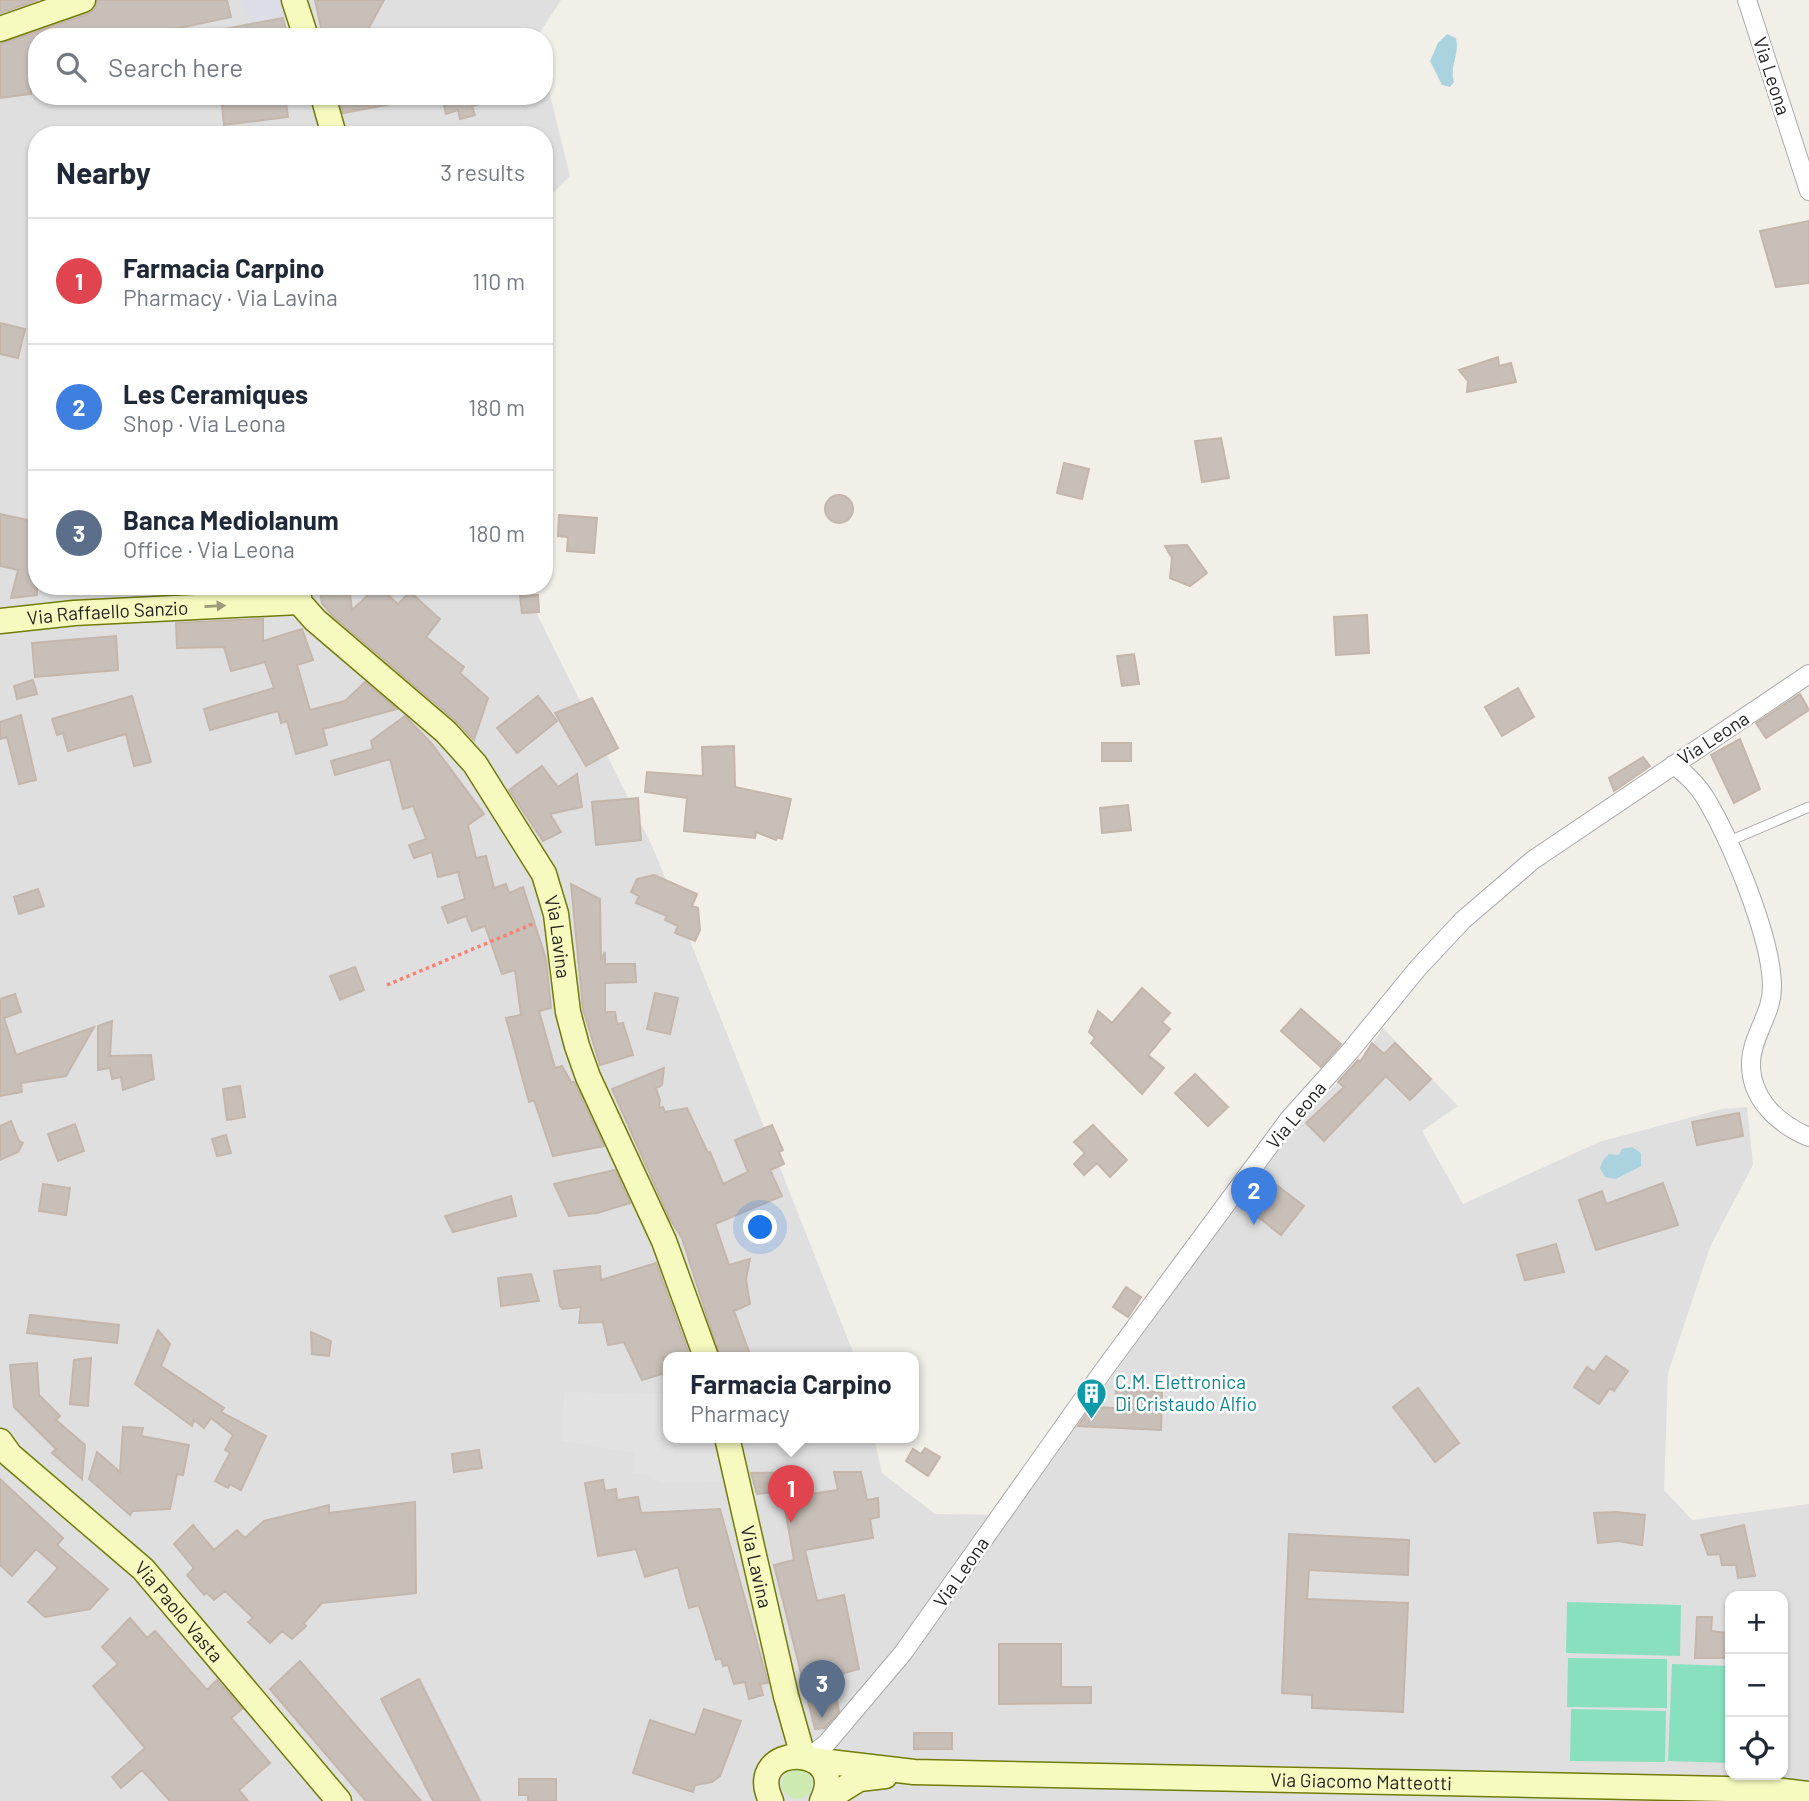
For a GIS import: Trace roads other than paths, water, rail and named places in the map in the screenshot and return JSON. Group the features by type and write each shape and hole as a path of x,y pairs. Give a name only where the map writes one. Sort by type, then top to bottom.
{"street":[{"path":"0,29 83,0"},
{"name":"Via Leona","path":"1746,0 1809,191"},
{"path":"296,2 303,28"},
{"path":"326,105 331,126"},
{"name":"Via Raffaello Sanzio","path":"0,621 287,595"},
{"name":"Via Lavina","path":"300,595 354,656 446,732 475,764 544,874 556,914 568,1012 577,1046 588,1077 664,1241 704,1352"},
{"name":"Via Leona","path":"808,1757 826,1744 903,1653 1103,1371 1289,1119 1351,1050 1418,968 1463,920 1533,860 1809,674"},
{"path":"1673,765 1705,797 1727,842 1758,922 1772,984 1770,1009 1751,1061 1756,1083 1767,1110 1787,1128 1809,1137"},
{"name":"Via Paolo Vasta","path":"0,1441 10,1455 143,1569 339,1801"},
{"name":"Via Lavina","path":"728,1443 786,1696 808,1757 826,1779 823,1801"},
{"path":"767,1788 786,1696"},
{"path":"767,1788 788,1756 914,1772"},
{"path":"823,1801 859,1779 914,1772"},
{"name":"Via Giacomo Matteotti","path":"914,1772 1775,1790 1809,1794"}],"lane":[{"path":"1727,842 1809,807"}],"water":[{"path":"1447,34 1456,38 1457,44 1454,82 1450,87 1442,85 1430,61 1438,43"},
{"path":"1632,1147 1641,1153 1641,1166 1616,1179 1605,1177 1600,1168 1603,1160 1609,1154 1619,1155 1622,1149"}],"place":[{"name":"Les Ceramiques","path":"1254,1225"},
{"name":"C.M. Elettronica Di Cristaudo Alfio","path":"1092,1420"},
{"name":"Farmacia Carpino","path":"791,1523"},
{"name":"Banca Mediolanum","path":"822,1718"}]}
